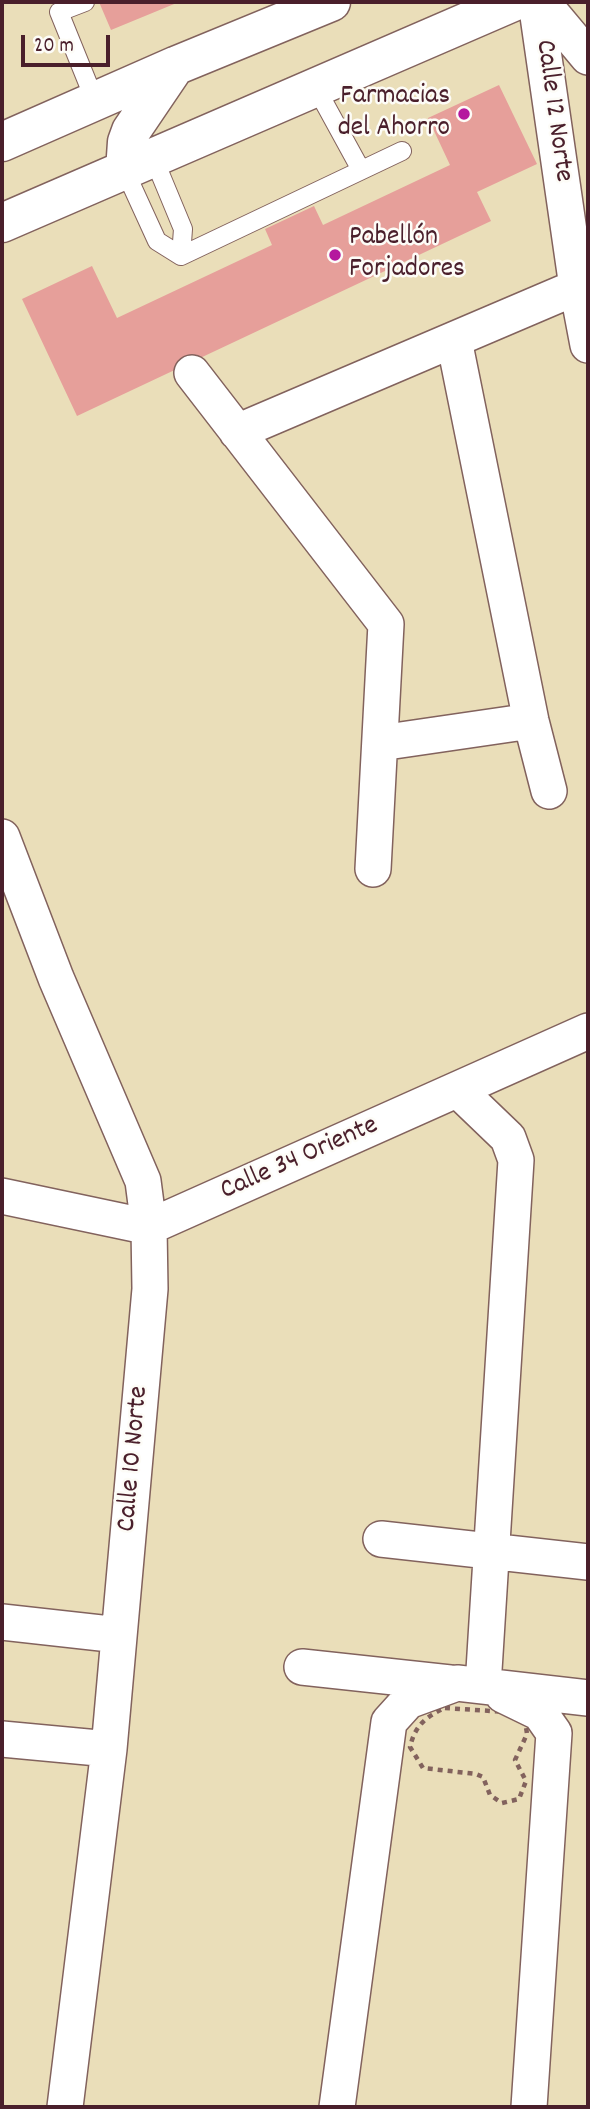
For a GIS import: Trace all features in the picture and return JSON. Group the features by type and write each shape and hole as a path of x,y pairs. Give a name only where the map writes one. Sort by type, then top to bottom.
{"main road":[{"path":"2,223 513,2"},
{"path":"2,142 322,4"},
{"path":"140,165 127,142 131,131 175,66"}],"street":[{"name":"Calle 12 Norte","path":"536,2 577,287 588,345"},
{"path":"542,2 588,57"},
{"path":"237,432 577,287"},
{"path":"454,340 531,721 549,790"},
{"path":"191,373 386,624 373,869"},
{"path":"380,743 531,721"},
{"name":"Calle 10 Norte","path":"2,837 56,978 143,1181 149,1227 150,1289 109,1749 65,2107"},
{"name":"Calle 34 Oriente","path":"149,1227 588,1031"},
{"path":"458,1090 508,1138 516,1160 492,1550 470,1685"},
{"path":"2,1196 149,1227"},
{"path":"381,1539 588,1562"},
{"path":"2,1622 119,1635"},
{"path":"302,1667 588,1698"},
{"path":"337,2107 389,1722 408,1701 470,1685 540,1713 554,1733 530,2107"},
{"path":"2,1738 109,1749"}],"lane":[{"path":"85,2 59,12 95,101"},
{"path":"315,86 361,170"},
{"path":"181,256 402,151"},
{"path":"140,165 157,241 181,256"},
{"path":"140,165 183,229 181,256"}],"path":[{"path":"445,1708 507,1712 525,1720 527,1734 514,1760 526,1780 519,1799 502,1803 490,1795 482,1777 476,1774 423,1768 410,1748 413,1732 427,1716 445,1708"}],"building":[{"path":"99,2 179,2 111,30"},
{"name":"Pabellón Forjadores","path":"499,85 537,164 477,192 491,221 77,416 22,299 92,266 117,318 272,245 265,229 314,206 323,225 450,165 428,118"}],"place":[{"name":"Farmacias del Ahorro","path":"464,114"},
{"name":"Pabellón Forjadores","path":"335,255"}]}
